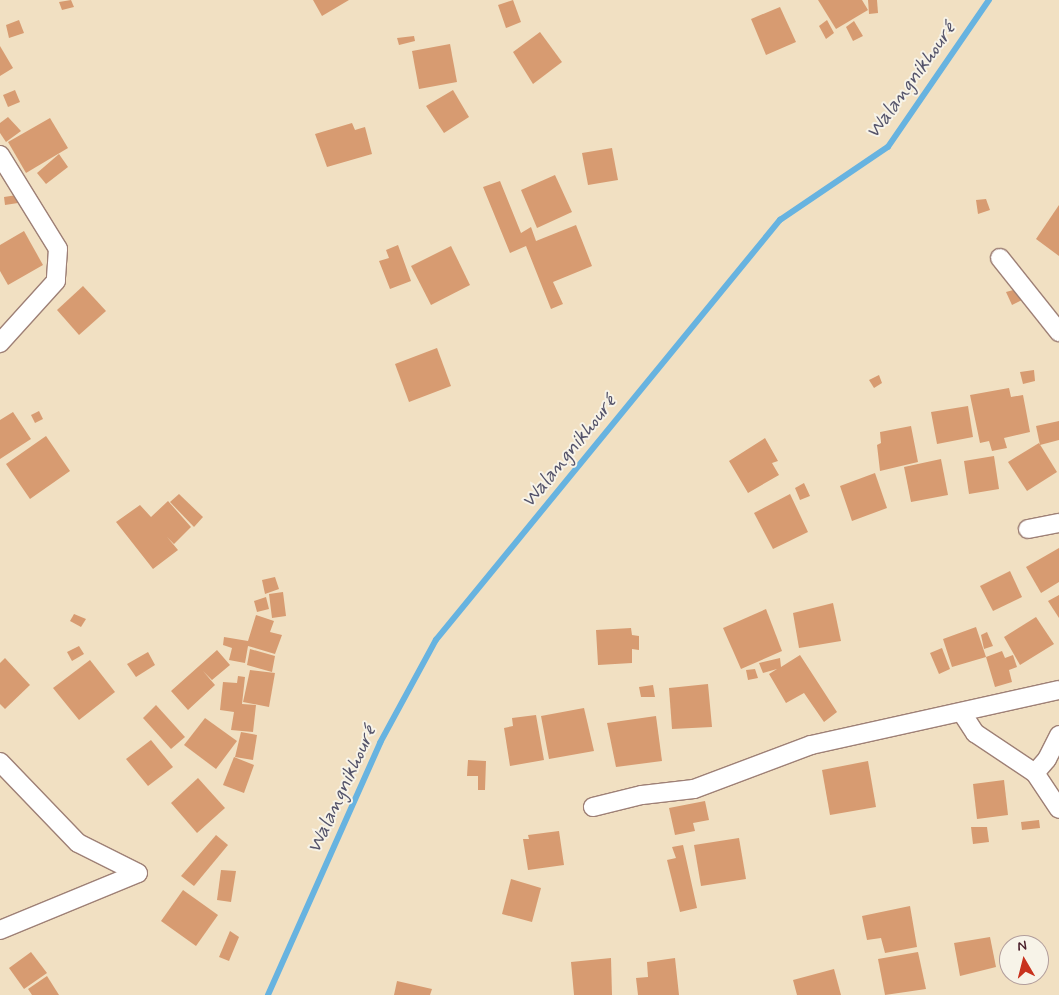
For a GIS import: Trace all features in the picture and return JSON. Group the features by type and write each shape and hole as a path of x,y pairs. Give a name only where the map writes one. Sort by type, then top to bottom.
{"street":[{"path":"0,155 58,249 56,281 0,343"},
{"path":"1000,258 1059,332"},
{"path":"1028,529 1059,523"},
{"path":"593,807 642,795 694,790 811,745 1059,690"},
{"path":"962,713 975,733 1035,773 1059,809"},
{"path":"1035,773 1048,759 1059,735"},
{"path":"0,762 78,843 138,873 0,930"}],"building":[{"path":"71,0 74,7 62,10 59,2"},
{"path":"313,0 349,0 322,16"},
{"path":"513,0 521,22 506,28 498,5"},
{"path":"818,0 862,0 868,10 836,29"},
{"path":"868,0 877,0 878,13 869,14"},
{"path":"780,7 796,42 766,55 751,19"},
{"path":"19,20 24,33 9,38 6,25"},
{"path":"827,20 834,33 826,39 819,26"},
{"path":"854,21 863,36 853,41 846,27"},
{"path":"540,32 562,62 533,84 513,52"},
{"path":"414,36 415,41 399,45 397,38"},
{"path":"450,44 457,82 419,89 412,51"},
{"path":"0,46 13,68 0,76"},
{"path":"15,90 20,102 8,107 3,95"},
{"path":"453,90 469,117 444,133 426,106"},
{"path":"8,117 21,131 6,142 0,133 0,123"},
{"path":"50,118 68,148 26,173 8,142"},
{"path":"352,123 355,130 365,127 372,154 327,167 315,134"},
{"path":"612,148 618,180 588,185 582,153"},
{"path":"59,154 68,167 46,184 37,173"},
{"path":"555,175 572,212 537,228 521,190"},
{"path":"500,181 521,233 531,227 536,241 576,225 592,266 553,282 563,304 551,309 526,246 510,253 483,187"},
{"path":"17,195 18,203 5,205 4,197"},
{"path":"986,199 990,210 978,214 976,200"},
{"path":"1059,205 1059,256 1036,239"},
{"path":"24,231 43,265 8,285 0,271 0,245"},
{"path":"398,245 411,281 390,289 379,261 389,258 386,250"},
{"path":"451,246 470,285 431,305 411,266"},
{"path":"83,286 106,311 79,335 57,310"},
{"path":"1017,289 1022,300 1012,305 1006,292"},
{"path":"437,348 451,386 409,402 395,364"},
{"path":"1034,370 1035,381 1023,384 1020,372"},
{"path":"879,375 882,383 874,388 869,380"},
{"path":"1009,388 1011,397 1023,395 1030,432 1004,438 1007,448 992,451 989,441 980,443 970,395"},
{"path":"968,406 973,437 937,444 931,412"},
{"path":"39,411 43,419 35,423 31,415"},
{"path":"13,412 31,439 0,459 0,420"},
{"path":"1059,421 1059,440 1040,445 1036,426"},
{"path":"911,426 918,462 880,471 877,445 881,443 880,432"},
{"path":"46,436 70,471 30,499 6,464"},
{"path":"765,438 778,461 772,463 779,475 748,493 729,461"},
{"path":"1039,443 1057,472 1027,491 1008,462"},
{"path":"994,456 999,489 969,494 964,461"},
{"path":"941,459 948,495 911,502 904,467"},
{"path":"875,473 887,508 852,521 840,486"},
{"path":"804,483 810,496 800,500 795,488"},
{"path":"179,494 203,517 194,527 170,502"},
{"path":"790,494 808,532 773,549 754,513"},
{"path":"168,501 191,527 174,544 167,537 178,550 153,569 116,522 140,505 151,517"},
{"path":"1059,548 1059,582 1041,593 1026,567"},
{"path":"1010,571 1022,597 993,611 980,586"},
{"path":"275,577 279,589 265,594 262,580"},
{"path":"283,592 286,616 272,618 269,594"},
{"path":"1059,595 1059,618 1048,601"},
{"path":"266,597 269,609 257,612 254,601"},
{"path":"833,603 841,641 799,648 793,613"},
{"path":"766,609 782,651 741,669 723,628"},
{"path":"74,614 86,619 81,627 70,621"},
{"path":"256,615 274,621 270,632 282,635 275,654 248,646 245,663 229,660 232,648 223,645 224,637 248,641"},
{"path":"1036,617 1054,644 1020,665 1004,637"},
{"path":"976,627 986,657 952,667 943,639"},
{"path":"631,628 632,635 639,636 639,650 632,649 632,663 598,665 596,630"},
{"path":"987,632 993,646 984,649 981,635"},
{"path":"79,646 84,654 72,661 67,652"},
{"path":"942,648 950,669 939,674 930,653"},
{"path":"250,649 275,656 272,672 247,665"},
{"path":"217,650 230,665 212,680 203,671 215,685 188,710 171,691"},
{"path":"1002,651 1005,658 1013,655 1017,667 1009,670 1012,682 995,687 986,657"},
{"path":"148,652 155,665 136,677 127,664"},
{"path":"800,655 837,712 824,722 804,693 786,703 769,674 777,669 763,673 759,663 780,658 781,667"},
{"path":"5,658 30,685 5,709 0,704 0,663"},
{"path":"90,660 115,692 79,720 53,688"},
{"path":"755,669 758,678 748,680 746,670"},
{"path":"250,670 275,673 269,707 243,702"},
{"path":"238,676 245,677 242,704 256,705 253,732 231,730 234,712 220,710 223,682 237,683"},
{"path":"708,684 712,727 672,729 669,688"},
{"path":"653,685 655,697 641,697 639,687"},
{"path":"156,705 185,737 171,749 143,718"},
{"path":"584,708 594,751 549,759 541,716"},
{"path":"536,715 544,760 510,766 504,728 513,726 512,718"},
{"path":"656,716 662,761 616,767 607,723"},
{"path":"205,718 237,741 216,769 184,745"},
{"path":"241,732 257,735 253,760 235,757"},
{"path":"151,740 173,767 148,786 126,759"},
{"path":"234,757 254,765 244,793 223,785"},
{"path":"468,760 486,761 485,790 478,790 478,776 467,776"},
{"path":"868,761 876,807 830,815 822,770"},
{"path":"198,778 225,808 197,833 171,803"},
{"path":"1004,780 1008,815 977,819 973,784"},
{"path":"705,801 709,820 693,823 695,831 675,835 669,808"},
{"path":"1039,820 1040,828 1022,830 1021,822"},
{"path":"971,827 987,827 989,842 973,844"},
{"path":"559,831 564,865 528,870 523,839 529,839 528,835"},
{"path":"216,835 228,845 194,886 181,876"},
{"path":"739,838 746,879 701,886 694,845"},
{"path":"683,845 697,908 680,912 667,860 676,858 672,847"},
{"path":"221,870 236,871 231,902 217,900"},
{"path":"511,879 541,888 532,922 502,914"},
{"path":"183,890 218,915 196,946 161,921"},
{"path":"910,906 917,947 885,953 881,938 867,940 862,916"},
{"path":"230,931 239,937 229,961 219,957"},
{"path":"990,937 996,967 960,976 954,943"},
{"path":"31,952 47,973 24,989 9,968"},
{"path":"918,952 926,989 885,995 878,959"},
{"path":"611,958 612,995 574,995 571,962"},
{"path":"675,958 679,995 638,995 636,978 648,977 647,962"},
{"path":"834,969 841,995 797,995 793,980"},
{"path":"47,976 59,995 32,995 28,989"},
{"path":"397,981 432,989 430,995 394,995"}],"waterway":[{"name":"Walangnikhouré","path":"268,995 380,743 436,640 780,220 888,147 989,0"}]}
